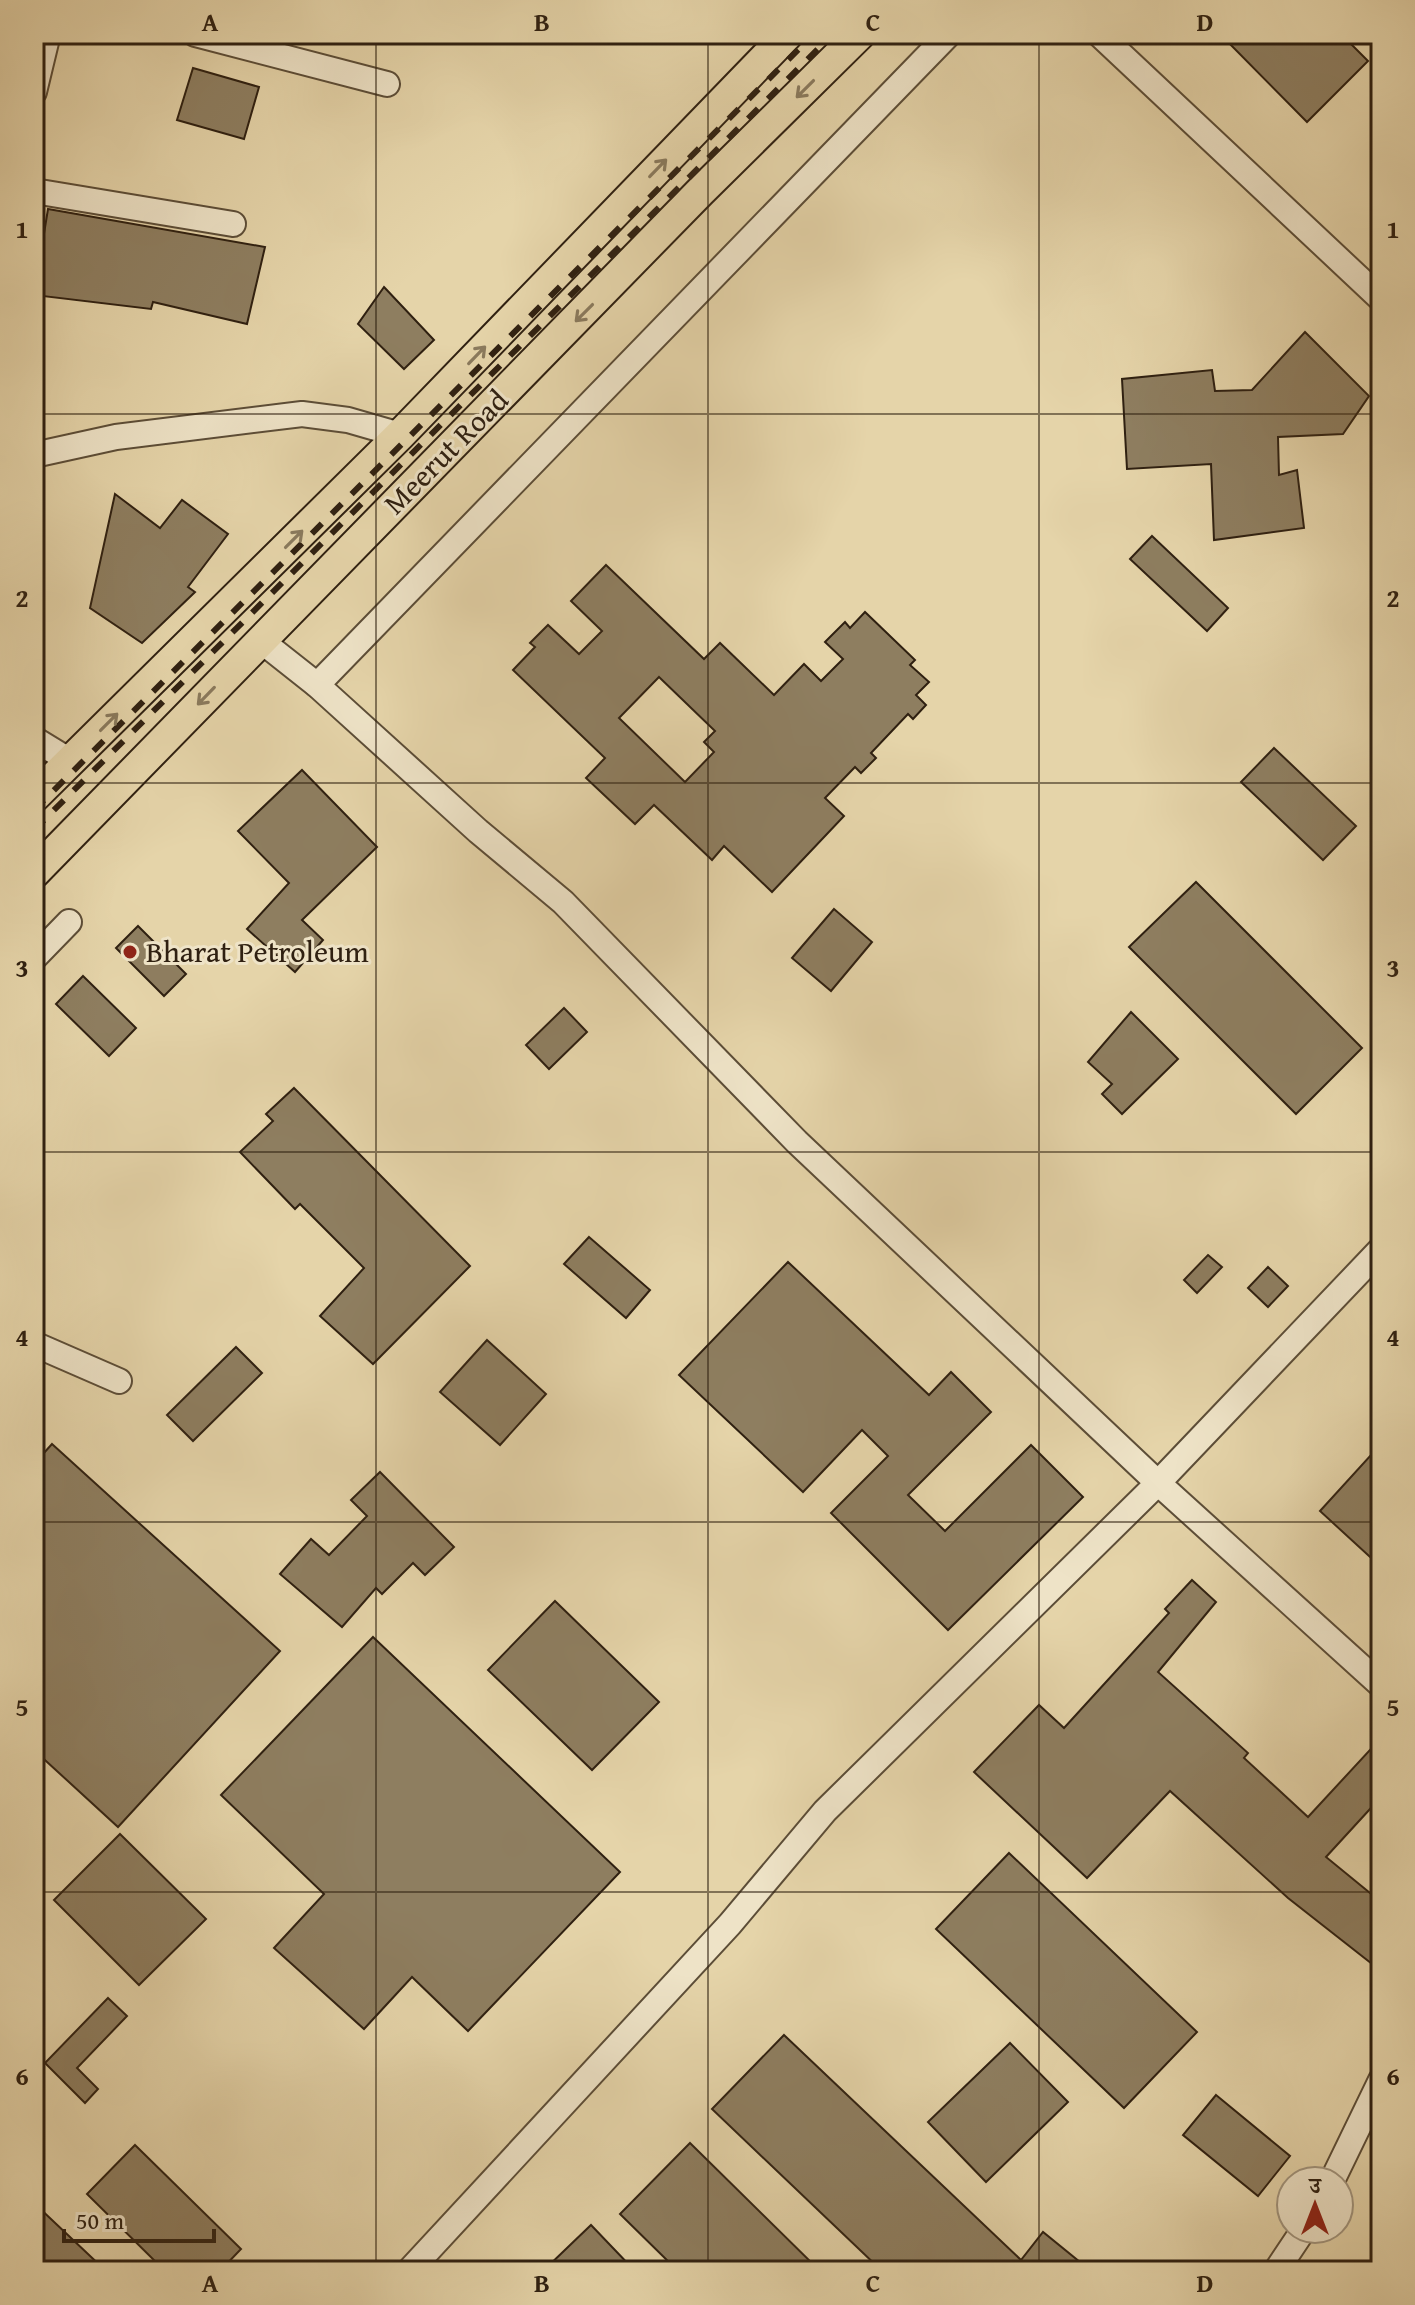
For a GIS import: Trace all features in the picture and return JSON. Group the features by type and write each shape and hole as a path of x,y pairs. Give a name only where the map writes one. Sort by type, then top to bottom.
{"main road":[{"name":"Meerut Road","path":"34,797 400,435 788,34"},
{"name":"Meerut Road","path":"34,873 260,640 860,34"},
{"path":"224,609 260,640"}],"street":[{"path":"34,92 48,34"},
{"path":"195,34 387,84"},
{"path":"317,685 949,34"},
{"path":"1099,34 1381,299"},
{"path":"34,191 233,224"},
{"path":"34,455 116,437 302,414 348,420 400,435"},
{"path":"260,640 317,685 478,831 563,902 797,1142 1158,1483 1381,1685"},
{"path":"34,739 70,761"},
{"path":"34,958 69,922"},
{"path":"409,2271 730,1924 825,1811 1158,1483 1381,1249"},
{"path":"34,1344 119,1381"},
{"path":"1340,2165 1381,2080"},
{"path":"1276,2271 1293,2245"}],"building":[{"path":"1220,34 1341,34 1368,61 1307,122"},
{"path":"193,68 259,87 244,139 177,120"},
{"path":"48,209 265,247 247,324 153,302 151,309 34,295"},
{"path":"384,287 434,340 404,369 358,324"},
{"path":"1305,332 1369,396 1343,434 1278,437 1279,475 1297,470 1304,528 1214,540 1211,464 1127,469 1122,379 1212,370 1215,391 1252,390"},
{"path":"115,494 160,528 182,500 228,534 188,587 195,592 142,643 90,608"},
{"path":"1152,536 1228,608 1207,631 1130,559"},
{"path":"606,565 704,659 720,643 774,695 804,664 821,681 843,659 825,642 845,622 850,628 865,612 915,660 910,665 929,682 916,695 926,705 913,719 908,714 871,753 876,758 861,773 855,767 825,798 844,816 772,892 724,846 712,860 654,805 635,824 586,778 605,758 513,670 535,647 530,643 548,625 579,654 602,631 571,601","holes":["659,677 715,731 704,742 714,752 685,782 619,718"]},
{"path":"1274,748 1356,826 1323,860 1241,782"},
{"path":"302,770 377,847 302,920 323,940 295,972 247,929 289,883 238,831"},
{"path":"1196,882 1362,1048 1296,1114 1129,947"},
{"path":"834,909 872,942 831,991 792,958"},
{"path":"138,926 186,974 164,996 116,948"},
{"path":"83,976 136,1028 109,1056 56,1004"},
{"path":"564,1008 587,1032 549,1069 526,1045"},
{"path":"1131,1012 1178,1059 1122,1114 1102,1094 1112,1084 1088,1062"},
{"path":"294,1088 470,1266 373,1364 320,1316 364,1268 300,1204 295,1209 240,1152 273,1121 266,1114"},
{"path":"589,1237 650,1290 626,1318 564,1264"},
{"path":"1208,1255 1222,1267 1197,1293 1184,1280"},
{"path":"788,1262 929,1395 951,1372 991,1412 908,1495 945,1531 1031,1445 1083,1497 948,1630 831,1513 888,1456 862,1430 803,1492 679,1375"},
{"path":"1268,1267 1288,1286 1268,1307 1248,1288"},
{"path":"487,1340 546,1394 500,1445 440,1392"},
{"path":"236,1347 262,1373 193,1441 167,1415"},
{"path":"52,1444 280,1651 118,1827 34,1750 34,1464"},
{"path":"1381,1444 1381,1567 1320,1511"},
{"path":"380,1472 454,1547 425,1575 413,1563 382,1594 376,1588 342,1627 280,1574 311,1539 329,1555 367,1516 351,1500"},
{"path":"1192,1580 1216,1602 1158,1672 1248,1753 1244,1758 1308,1817 1381,1738 1381,1797 1326,1857 1381,1902 1381,1971 1288,1898 1170,1791 1087,1878 974,1772 1039,1705 1064,1728 1169,1613 1165,1609"},
{"path":"555,1601 659,1702 592,1770 488,1670"},
{"path":"373,1637 620,1872 468,2031 412,1977 364,2029 274,1948 324,1894 221,1795"},
{"path":"120,1834 206,1919 139,1985 54,1900"},
{"path":"1009,1853 1197,2032 1124,2108 936,1929"},
{"path":"108,1998 127,2016 77,2068 98,2089 85,2103 45,2063"},
{"path":"784,2035 1021,2260 1043,2232 1091,2271 882,2271 712,2109"},
{"path":"1010,2043 1068,2102 986,2182 928,2122"},
{"path":"1216,2095 1290,2156 1283,2165 1275,2165 1275,2175 1258,2196 1183,2135"},
{"path":"690,2143 820,2271 678,2271 620,2214"},
{"path":"135,2145 241,2249 220,2271 165,2271 87,2194"},
{"path":"34,2203 106,2271 34,2271"},
{"path":"591,2225 635,2271 543,2271"}],"railway":[{"path":"34,810 814,34"},
{"path":"34,830 833,34"},
{"path":"1378,2271 1381,2264"}],"place":[{"name":"Bharat Petroleum","path":"130,952"}]}
